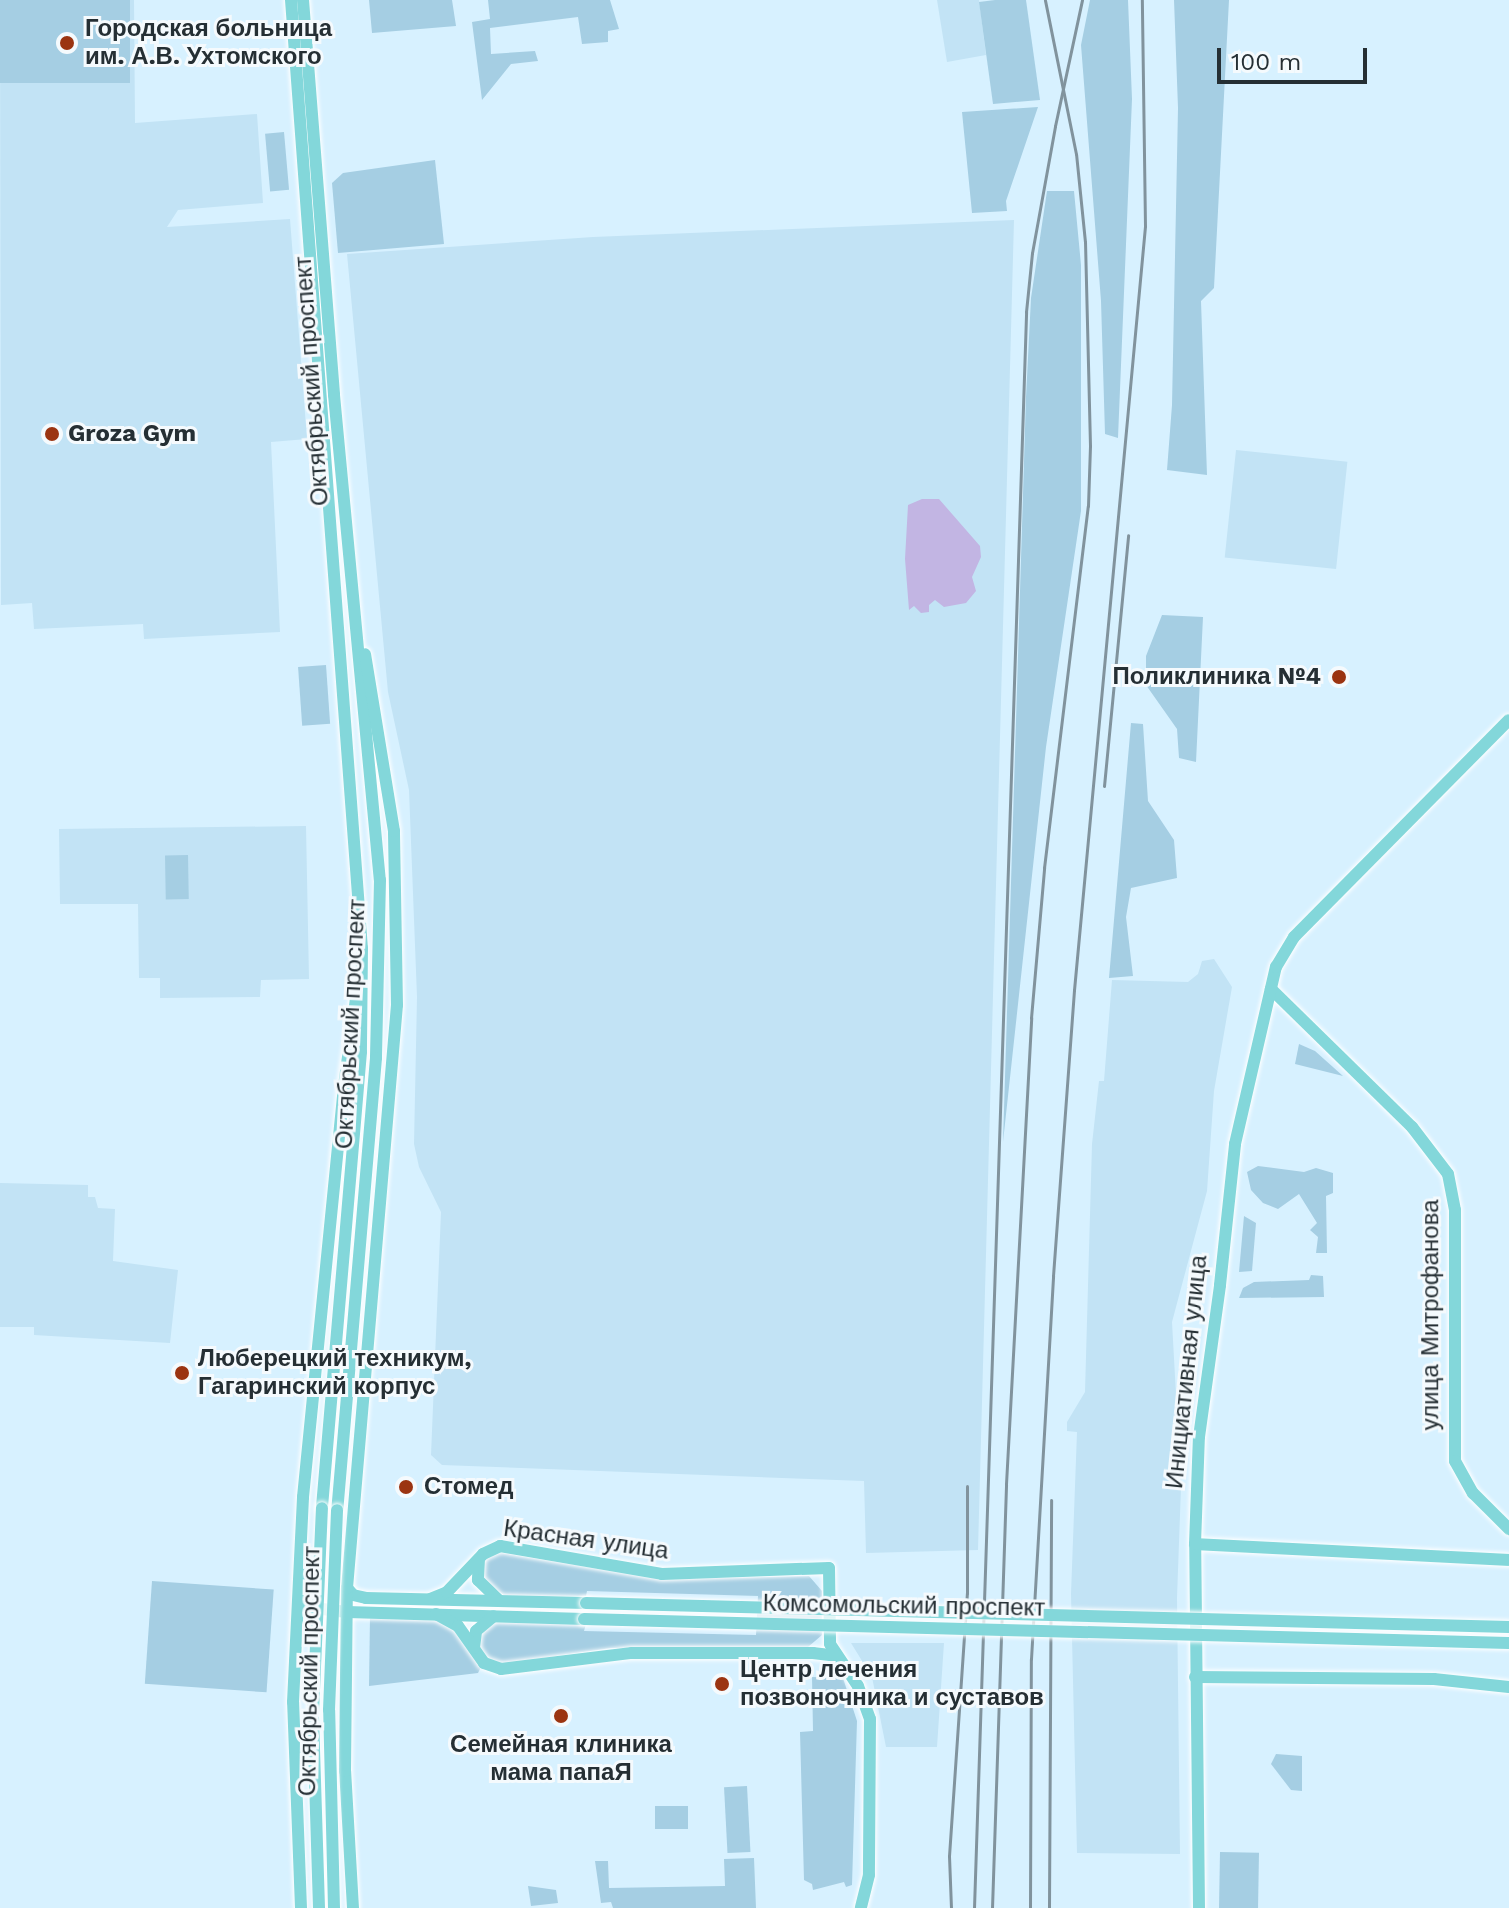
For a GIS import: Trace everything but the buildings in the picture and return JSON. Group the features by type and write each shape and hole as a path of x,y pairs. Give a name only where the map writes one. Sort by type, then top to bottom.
{"main road":[{"name":"Октябрьский проспект","path":"291,0 362,948 361,1052 322,1508 313,1713 319,1908"},
{"name":"Октябрьский проспект","path":"303,0 351,588 380,880 379,1004 337,1510 329,1710 334,1908"},
{"path":"351,588 375,706 394,831 397,935 390,1103 347,1588 345,1771 353,1908"},
{"path":"1271,989 1276,967 1294,937 1509,720"},
{"path":"301,1908 293,1702 308,1434 343,1093 362,948"},
{"name":"улица Митрофанова","path":"1271,989 1412,1127 1448,1174 1455,1210 1455,1461 1473,1493 1509,1529"},
{"name":"Инициативная улица","path":"1199,1908 1195,1544 1199,1437 1220,1285 1228,1188 1246,1090 1271,989"},
{"path":"1195,1544 1509,1560"},
{"name":"Красная улица","path":"483,1554 495,1547 516,1547 662,1574 829,1568 830,1640 836,1656"},
{"path":"430,1599 451,1589 483,1554"},
{"path":"483,1554 477,1563 478,1580 489,1593 506,1601"},
{"name":"Комсомольский проспект","path":"347,1588 353,1595 366,1598 1509,1627"},
{"name":"Комсомольский проспект","path":"298,1606 347,1612 1509,1643"},
{"path":"436,1614 454,1622 484,1663 501,1669 632,1653 813,1653 836,1656 858,1686 870,1719 869,1875 861,1908"},
{"path":"475,1651 476,1631 486,1620 498,1615"},
{"path":"1195,1677 1434,1679 1509,1687"}],"shaded area":[{"path":"0,0 134,0 135,123 257,114 263,203 178,210 167,227 290,219 307,439 271,442 280,632 144,639 143,624 34,629 32,603 1,605"},
{"name":"Городская больница им. А.В. Ухтомского","path":"0,0 130,0 130,83 0,83"},
{"path":"369,0 452,0 456,26 372,33"},
{"path":"488,0 610,0 619,29 608,31 608,42 582,44 578,17 490,28 491,54 535,51 538,61 511,64 482,100 472,22 490,19"},
{"path":"937,0 979,0 986,55 947,62"},
{"path":"1026,0 1040,100 993,104 979,2"},
{"path":"1090,0 1128,0 1132,99 1118,438 1105,434 1101,301 1081,45"},
{"path":"1174,0 1229,0 1214,288 1201,301 1207,475 1167,470 1172,405 1178,108"},
{"path":"1038,107 1006,201 1007,211 972,213 962,112"},
{"path":"284,132 289,190 270,191 265,134"},
{"path":"435,160 444,244 338,253 332,183 343,173"},
{"path":"1047,191 1074,191 1081,265 1081,511 1046,747 1003,1142 1026,397 1031,298"},
{"path":"1014,220 978,1550 866,1553 864,1481 442,1465 431,1455 441,1212 419,1167 414,1144 417,997 409,790 388,692 347,254 593,237"},
{"path":"1236,450 1347,462 1336,569 1225,557"},
{"path":"922,499 939,499 980,546 981,557 972,577 976,591 966,603 944,607 935,600 929,605 929,612 921,613 914,606 909,610 905,559 908,505"},
{"path":"1162,615 1203,617 1196,762 1179,758 1177,729 1146,685 1146,656"},
{"path":"326,665 330,724 302,726 298,667"},
{"path":"1131,723 1143,724 1148,801 1174,840 1177,878 1131,888 1126,917 1133,976 1109,978"},
{"path":"306,826 309,979 261,980 260,997 160,998 160,978 139,978 138,904 60,904 59,829"},
{"path":"165,855 188,855 189,899 166,899"},
{"path":"1214,959 1232,987 1214,1091 1207,1191 1172,1322 1178,1431 1183,1432 1177,1598 1180,1854 1077,1853 1071,1594 1077,1432 1067,1431 1067,1422 1085,1392 1092,1144 1099,1081 1104,1081 1112,980 1188,982 1198,974 1202,961"},
{"path":"1299,1044 1315,1051 1343,1076 1295,1064"},
{"path":"1258,1166 1304,1172 1316,1168 1333,1173 1333,1193 1326,1196 1327,1253 1316,1253 1318,1237 1310,1230 1317,1223 1299,1194 1278,1209 1263,1203 1251,1190 1247,1172"},
{"path":"0,1183 88,1185 88,1197 95,1197 98,1208 115,1209 113,1261 178,1270 170,1343 34,1335 34,1327 0,1327"},
{"path":"1244,1216 1256,1223 1252,1271 1239,1272"},
{"path":"1311,1275 1323,1276 1324,1297 1239,1298 1243,1288 1254,1282 1309,1280"},
{"path":"496,1552 662,1579 809,1576 822,1591 822,1635 808,1647 611,1648 501,1664 488,1659 480,1649 481,1634 493,1622 586,1624 584,1631 756,1635 758,1596 587,1591 586,1596 505,1596 482,1579 484,1560"},
{"path":"152,1581 274,1590 267,1692 145,1684"},
{"path":"370,1617 443,1621 461,1636 481,1667 478,1673 369,1686"},
{"path":"851,1643 944,1643 937,1747 886,1747 872,1677"},
{"path":"812,1677 843,1678 857,1721 852,1885 846,1887 844,1882 813,1890 812,1884 804,1880 800,1732 813,1731"},
{"path":"1276,1754 1302,1756 1302,1791 1291,1790 1271,1764"},
{"path":"747,1786 750,1852 727,1853 724,1787"},
{"path":"655,1806 688,1806 688,1829 655,1829"},
{"path":"1220,1852 1259,1853 1258,1908 1219,1908"},
{"path":"754,1858 756,1908 613,1908 611,1902 601,1903 595,1861 608,1861 609,1888 725,1886 724,1859"},
{"path":"528,1886 556,1890 558,1903 531,1906"}],"railway":[{"path":"992,1908 1006,1484 1031,1018 1044,868 1088,506 1090,446 1085,242 1076,154 1045,0"},
{"path":"974,1908 1026,312 1032,253 1082,0"},
{"path":"1030,1908 1031,1659 1053,1276 1074,990 1145,226 1142,0"},
{"path":"1104,786 1128,535"},
{"path":"951,1908 949,1856 967,1593 967,1486"},
{"path":"1049,1908 1051,1500"}],"place":[{"name":"Городская больница им. А.В. Ухтомского","path":"67,43"},
{"name":"Groza Gym","path":"52,434"},
{"name":"Поликлиника №4","path":"1339,677"},
{"name":"Люберецкий техникум, Гагаринский корпус","path":"182,1373"},
{"name":"Стомед","path":"406,1487"},
{"name":"Центр лечения позвоночника и суставов","path":"722,1684"},
{"name":"Семейная клиника мама папаЯ","path":"561,1716"}]}
